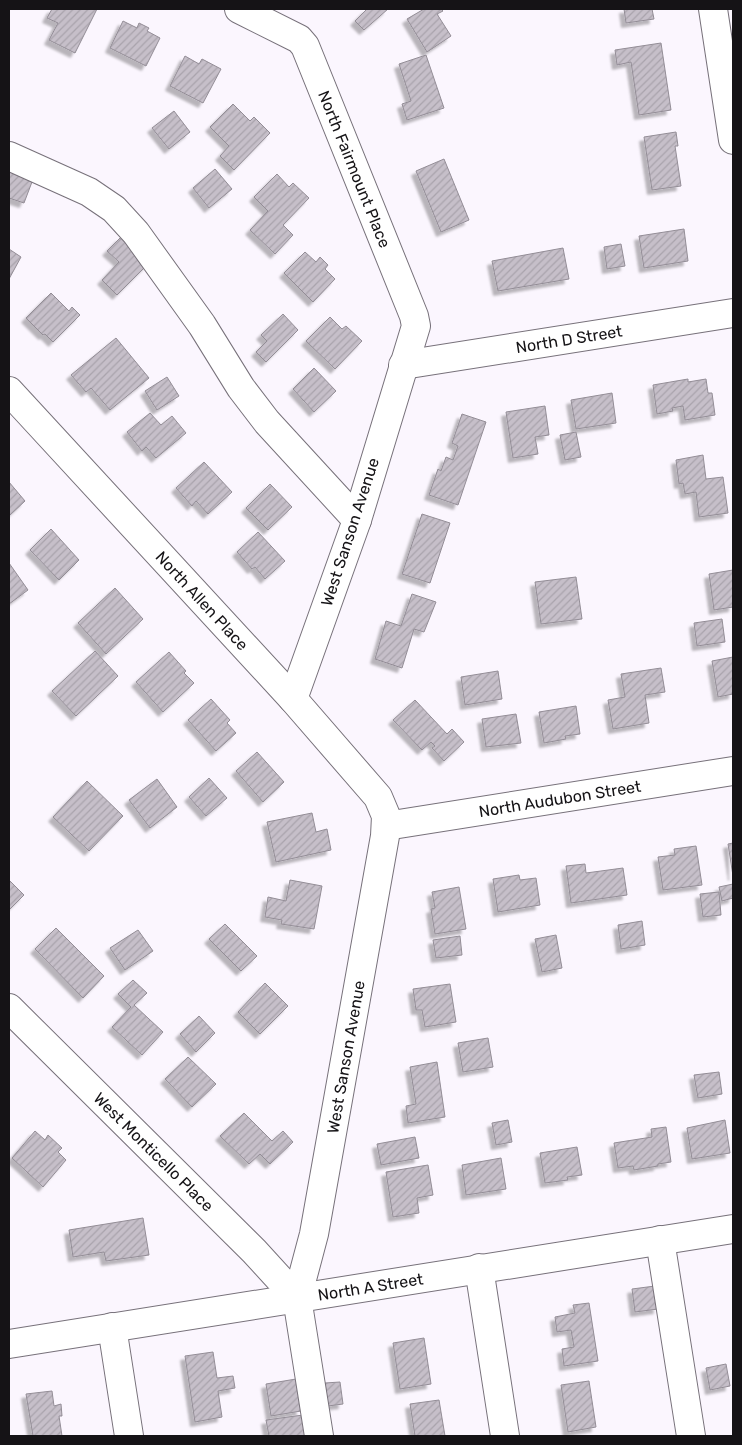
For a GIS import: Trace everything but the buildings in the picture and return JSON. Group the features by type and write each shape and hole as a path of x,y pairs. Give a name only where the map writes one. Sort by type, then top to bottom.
{"street":[{"name":"North Fairmount Place","path":"239,9 300,39 306,46 414,316 416,326 403,365"},
{"path":"721,19 733,140"},
{"path":"9,156 89,192 114,208 136,233 197,317 241,388 267,422 357,520"},
{"name":"North D Street","path":"403,365 733,313"},
{"name":"West Sanson Avenue","path":"293,699 357,520 403,365"},
{"name":"North Allen Place","path":"9,392 293,699 378,797 386,821"},
{"name":"North Audubon Street","path":"386,821 733,771"},
{"name":"West Sanson Avenue","path":"297,1298 314,1234 380,865 386,821"},
{"name":"West Monticello Place","path":"9,1008 254,1251 297,1298"},
{"name":"North A Street","path":"11,1341 112,1327 733,1228"},
{"path":"660,1240 691,1436"},
{"path":"479,1268 506,1436"},
{"path":"297,1298 319,1436"},
{"path":"112,1327 130,1436"}]}
